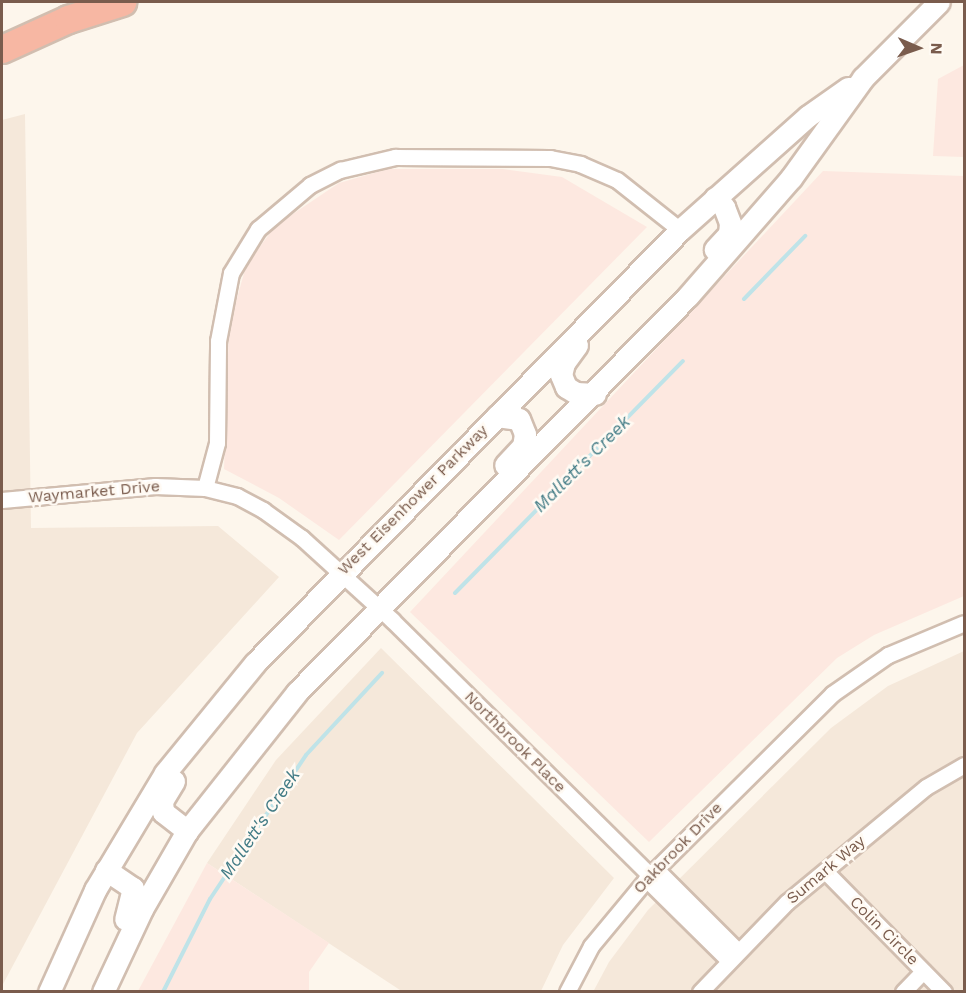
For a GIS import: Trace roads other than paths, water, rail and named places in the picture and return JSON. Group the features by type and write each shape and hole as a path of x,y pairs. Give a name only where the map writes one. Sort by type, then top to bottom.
{"highway":[{"path":"2,49 68,19 122,2"}],"main road":[{"name":"West Eisenhower Parkway","path":"103,992 142,909 187,831 297,692 380,610 434,550 595,394 625,359 688,296 791,178 863,78 939,2"},
{"name":"West Eisenhower Parkway","path":"49,992 106,870 165,773 255,663 680,230 808,116 863,78"},
{"path":"625,359 630,341 729,234 728,212 715,198"},
{"path":"595,394 576,393 566,387 561,375 564,363 648,274 653,257"},
{"path":"434,550 446,526 523,446 525,434 519,419 497,416"},
{"path":"187,831 163,812 162,801 245,689 255,663"},
{"path":"92,992 134,897 127,881 106,870"}],"street":[{"path":"205,488 217,443 218,341 231,273 258,229 310,184 340,170 395,157 550,158 580,164 617,180 680,230"},
{"name":"Waymarket Drive","path":"2,500 154,486 205,488 237,496 263,510 341,573"},
{"name":"Northbrook Place","path":"341,573 733,956"},
{"name":"Oakbrook Drive","path":"567,992 591,946 650,874 807,718 857,675 888,655 964,623"},
{"name":"Sumark Way","path":"700,992 733,956 825,871 926,787 964,765"},
{"name":"Colin Circle","path":"825,871 944,992"},
{"path":"903,992 923,971"}],"waterway":[{"name":"Mallett's Creek","path":"744,299 805,236"},
{"name":"Mallett's Creek","path":"455,593 683,361"},
{"name":"Mallett's Creek","path":"163,992 210,899 306,755 382,673"}]}
